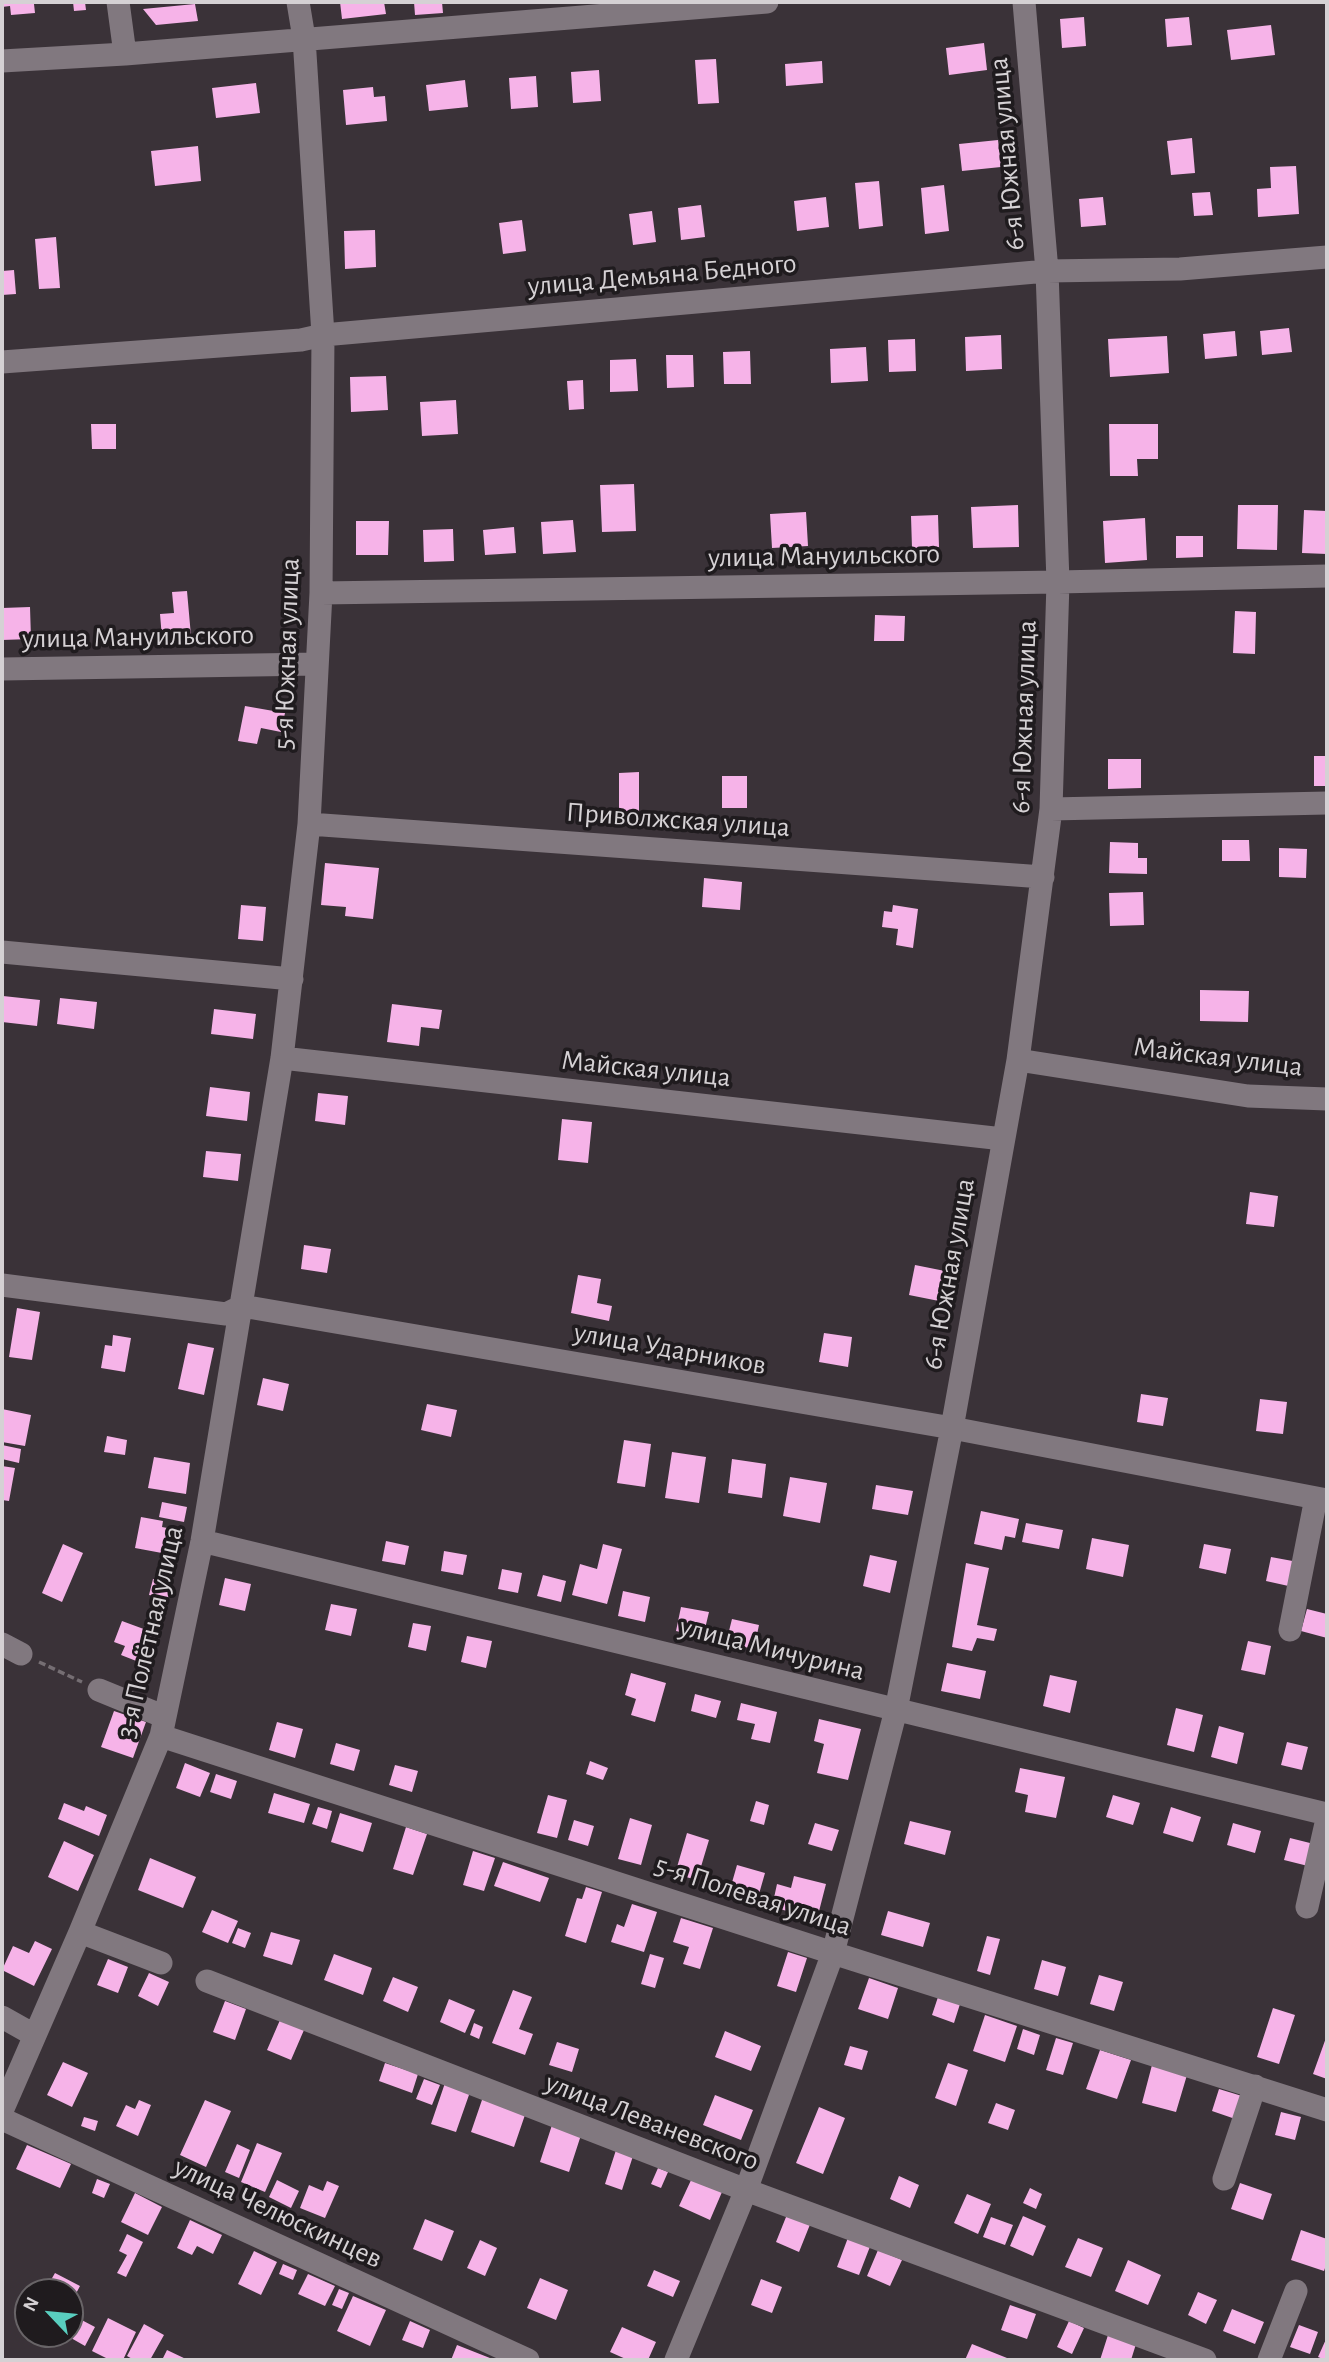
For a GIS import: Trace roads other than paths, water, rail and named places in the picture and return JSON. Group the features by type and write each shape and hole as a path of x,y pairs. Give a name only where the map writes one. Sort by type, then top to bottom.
{"street":[{"path":"118,2 125,54"},
{"name":"5-я Южная улица","path":"242,1306 292,979 309,824 321,593 323,335 304,38 298,2"},
{"path":"2,61 125,54 767,2"},
{"name":"6-я Южная улица","path":"676,2360 746,2190 833,1954 896,1710 952,1428 1018,1060 1051,809 1058,582 1046,271 1024,2"},
{"name":"улица Демьяна Бедного","path":"2,362 301,340 323,335 1046,271 1181,269 1327,257"},
{"name":"улица Мануильского","path":"321,593 1327,576"},
{"name":"улица Мануильского","path":"2,669 317,664"},
{"path":"1051,809 1327,803"},
{"name":"Приволжская улица","path":"309,824 1043,877"},
{"path":"2,952 292,979"},
{"name":"Майская улица","path":"282,1058 1003,1139"},
{"name":"Майская улица","path":"1018,1060 1248,1096 1327,1099"},
{"name":"улица Ударников","path":"2,1284 226,1314 242,1306 952,1428 1321,1499"},
{"name":"3-я Полётная улица","path":"2,2111 80,1932 163,1726 202,1541 242,1306"},
{"path":"1290,1630 1321,1499"},
{"name":"улица Мичурина","path":"202,1541 1327,1814"},
{"name":"5-я Полевая улица","path":"99,1690 163,1726 833,1954 1327,2110"},
{"path":"1307,1907 1327,1819"},
{"path":"80,1932 161,1963"},
{"name":"улица Леваневского","path":"207,1981 746,2190 1205,2360"},
{"path":"2,2017 34,2035"},
{"path":"1224,2179 1255,2086"},
{"name":"улица Челюскинцев","path":"2,2119 528,2360"},
{"path":"1269,2360 1296,2291"}]}
